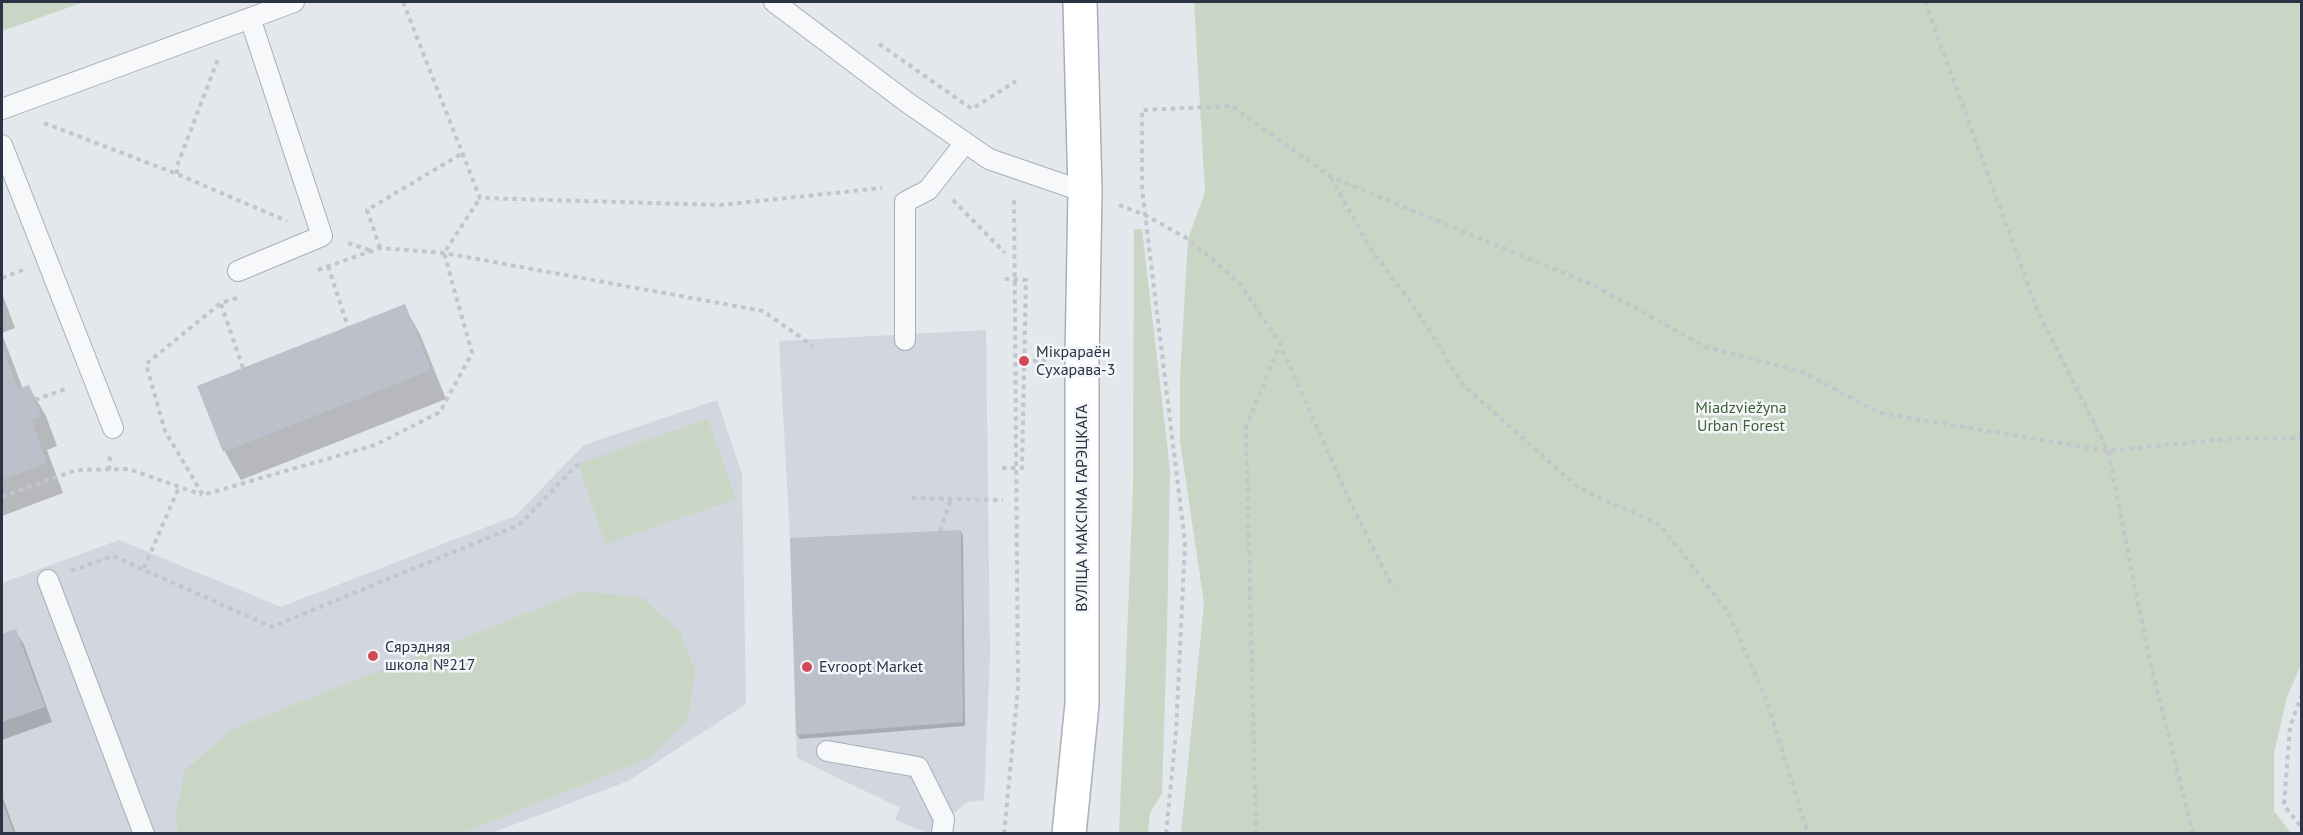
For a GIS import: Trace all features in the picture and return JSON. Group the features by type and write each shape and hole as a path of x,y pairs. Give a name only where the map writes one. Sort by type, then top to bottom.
{"main road":[{"name":"ВУЛІЦА МАКСІМА ГАРЭЦКАГА","path":"1069,834 1082,704 1082,358 1085,192 1080,2"}],"lane":[{"path":"3,108 294,2"},
{"path":"774,2 964,144 988,159 1085,192"},
{"path":"238,271 322,236 250,18"},
{"path":"905,340 905,202 928,190 964,144"},
{"path":"2,145 113,428"},
{"path":"48,580 144,834"},
{"path":"827,751 918,767 944,819 942,834"}],"path":[{"path":"403,2 480,198"},
{"path":"1925,2 2038,312 2108,451 2148,652 2193,834"},
{"path":"177,174 177,166 230,26"},
{"path":"876,42 972,109 1016,81"},
{"path":"1166,834 1176,732 1185,543 1142,189 1142,110 1232,106 1330,177 1593,285 1706,347 1802,372 1880,413 2108,451 2226,439 2301,438"},
{"path":"3,108 372,251"},
{"path":"380,248 367,210 461,154"},
{"path":"1004,834 1018,688 1014,468 1014,169"},
{"path":"1330,177 1368,245 1416,308 1464,386 1579,488 1660,525 1728,612 1766,699 1808,834"},
{"path":"480,198 720,206 900,187 928,190 949,197 1005,253"},
{"path":"1085,192 1145,215 1188,239 1239,282 1280,344 1352,506 1394,588"},
{"path":"2,497 76,470 129,469 203,495 375,445 440,412 472,353 444,253 480,198"},
{"path":"308,273 380,248 444,253 763,311 813,345"},
{"path":"328,266 348,327"},
{"path":"1002,468 1022,468 1026,280 1005,279"},
{"path":"203,495 165,431 146,364 221,303 246,295"},
{"path":"221,303 243,368"},
{"path":"1256,834 1246,428 1280,344"},
{"path":"35,400 93,378"},
{"path":"48,580 113,556 272,627 519,525 578,464"},
{"path":"144,568 179,487"},
{"path":"912,498 1003,500"},
{"path":"940,531 951,500"},
{"path":"2301,694 2290,727 2284,805 2301,828"}],"shaded area":[{"path":"986,330 990,655 984,800 967,802 930,833 927,833 895,820 900,808 797,758 790,538 779,341"},
{"name":"Сярэдняя школа №217","path":"717,400 742,474 746,704 628,781 492,833 2,834 2,583 119,540 281,607 515,516 584,445"}],"green space":[{"path":"2,2 84,2 2,31"},
{"name":"Miadzviežyna Urban Forest","path":"1194,2 2301,2 2302,662 2287,697 2274,753 2274,811 2291,833 1181,833 1204,603 1180,441 1180,377 1188,239 1205,192"},
{"path":"1134,229 1142,229 1170,470 1167,632 1162,793 1150,813 1148,833 1119,834 1133,489"},
{"path":"708,419 736,499 605,544 578,464"},
{"path":"583,591 643,598 681,634 695,671 688,719 650,758 463,833 179,833 175,820 185,770 234,728"}],"building":[{"path":"405,304 431,370 223,452 197,386"},
{"path":"2,346 18,389 29,385 41,416 31,420 47,463 2,480"},
{"path":"961,530 963,722 796,735 790,538"},
{"path":"16,629 45,707 2,722 2,634"},
{"path":"2,800 14,834 2,834"}],"place":[{"name":"Мікрараён Сухарава-3","path":"1024,361"},
{"name":"Сярэдняя школа №217","path":"373,656"},
{"name":"Evroopt Market","path":"807,667"}]}
